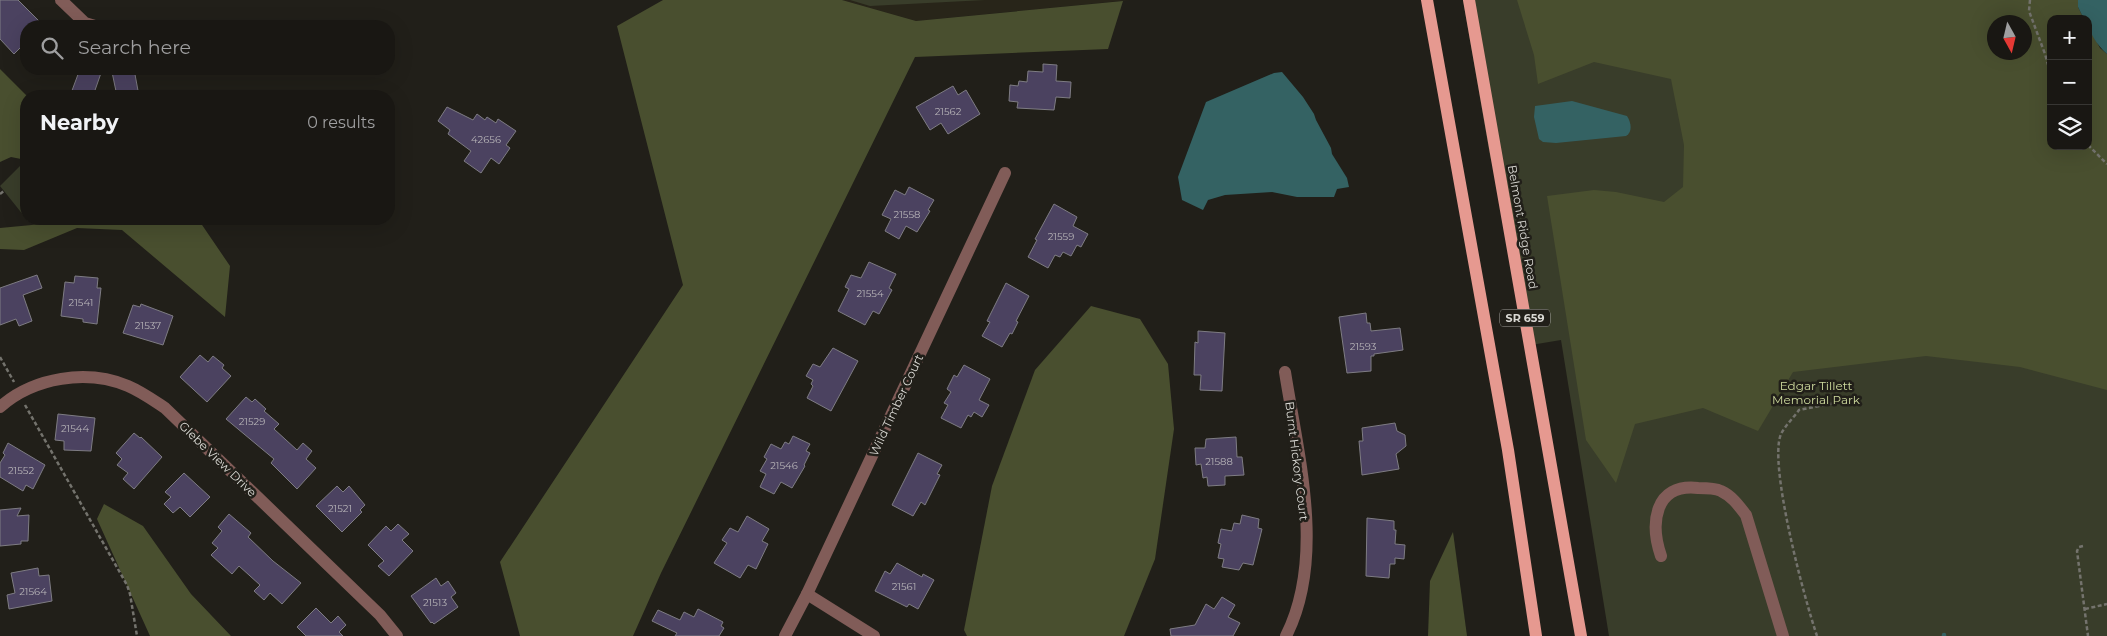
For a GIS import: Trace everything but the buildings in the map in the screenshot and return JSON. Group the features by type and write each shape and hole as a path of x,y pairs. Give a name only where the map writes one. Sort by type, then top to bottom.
{"main road":[{"name":"SR 659","path":"1427,0 1508,450 1536,636"},
{"name":"Belmont Ridge Road","path":"1469,0 1581,636"}],"street":[{"path":"61,0 82,20"},
{"name":"Wild Timber Court","path":"786,636 1005,172"},
{"name":"Burnt Hickory Court","path":"1285,372 1303,491 1306,549 1304,585 1296,617 1286,636"},
{"name":"Glebe View Drive","path":"0,407 19,393 42,383 83,377 107,380 127,386 146,395 172,415 380,615 398,636"},
{"path":"1661,556 1656,534 1656,514 1661,503 1669,494 1686,486 1720,491 1734,500 1746,515 1783,636"},
{"path":"807,594 874,636"}],"path":[{"path":"2030,0 2029,11 2047,61"},
{"path":"2092,149 2107,164"},
{"path":"0,194 4,191"},
{"path":"0,357 127,585 137,636"},
{"path":"1816,636 1800,580 1778,470 1780,444 1781,435 1799,410 1840,402"},
{"path":"2083,546 2077,550 2088,636"},
{"path":"2085,609 2107,604"}],"shaded area":[{"path":"842,0 1130,0 916,21"}],"green space":[{"path":"663,0 842,0 916,21 1123,1 1108,49 915,57 661,573 633,636 520,636 500,562 683,285 617,26"},
{"path":"850,0 985,0 870,6"},
{"name":"Edgar Tillett Memorial Park","path":"1463,0 1832,0 2107,255 2107,636 1609,636 1561,340 1525,346 1510,225 1490,156"},
{"path":"1517,0 2078,0 2078,7 2082,15 2047,15 2047,150 2092,150 2092,33 2100,48 2107,54 2107,390 2020,367 1926,356 1793,372 1758,431 1703,408 1635,424 1616,483 1586,440 1547,196 1594,190 1616,192 1664,202 1683,187 1684,145 1671,79 1594,62 1538,84 1534,55"},
{"path":"0,69 21,90 20,159 11,157 0,162"},
{"path":"20,166 20,211 0,186"},
{"path":"32,225 202,225 230,266 225,317 122,230 77,228 24,250 0,249 0,228"},
{"path":"1091,306 1140,319 1168,364 1174,429 1155,559 1124,636 967,636 964,630 992,486 1035,370"},
{"path":"104,504 143,526 191,594 231,636 150,636 97,519"},
{"path":"1453,532 1467,636 1428,636 1430,581"}],"water":[{"path":"2078,0 2107,0 2107,54 2100,47 2092,34 2092,15 2082,15 2078,7"},
{"path":"1282,72 1303,97 1314,114 1331,148 1332,154 1347,178 1349,187 1337,189 1334,197 1297,197 1272,192 1225,195 1208,200 1203,210 1182,200 1178,177 1206,102 1274,73"},
{"path":"1572,101 1627,116 1630,132 1626,136 1556,143 1543,142 1539,139 1534,117 1535,106"}]}
